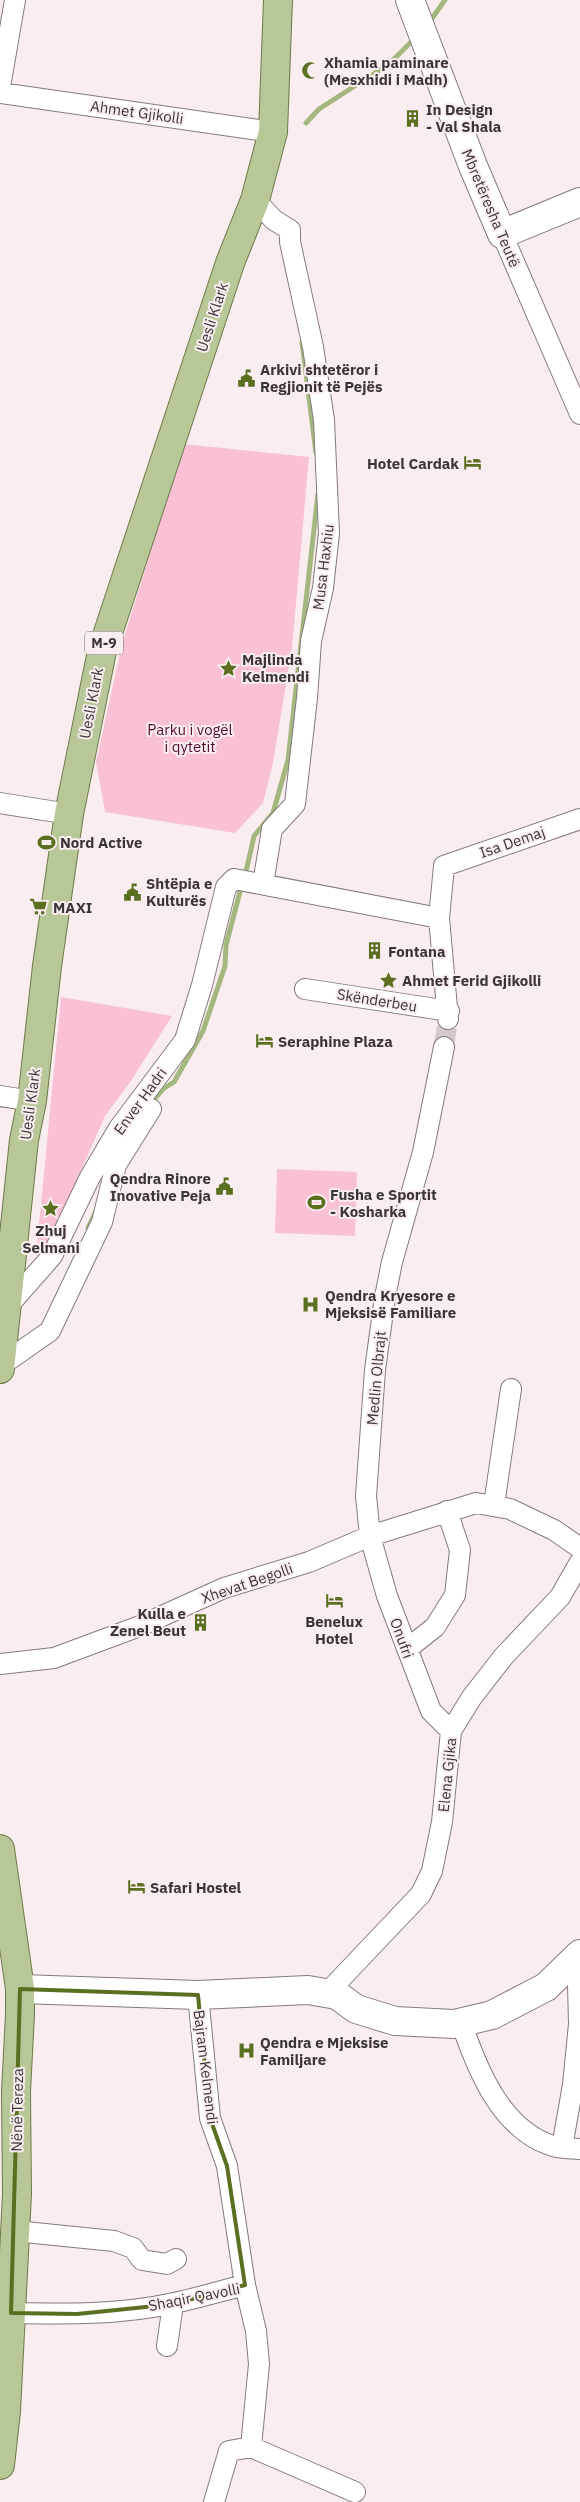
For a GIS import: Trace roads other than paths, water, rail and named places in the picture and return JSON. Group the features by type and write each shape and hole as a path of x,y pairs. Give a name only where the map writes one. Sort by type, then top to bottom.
{"main road":[{"name":"Uesli Klark","path":"0,1368 24,1140 32,1101 47,966 69,814 102,651 230,263 255,200 273,132 278,0"},
{"path":"0,1849 20,1989"},
{"name":"Nënë Tereza","path":"0,2465 6,2411 7,2318 17,2194 16,2092 20,1989"}],"street":[{"path":"0,87 15,0"},
{"name":"Mbretëresha Teutë","path":"410,0 469,157 580,414"},
{"name":"Ahmet Gjikolli","path":"0,93 273,132"},
{"name":"Musa Haxhiu","path":"249,881 272,829 295,804 308,698 311,642 323,588 329,533 324,420 313,348 290,242 290,230 274,220 255,200"},
{"path":"502,234 580,202"},
{"path":"0,803 69,814"},
{"name":"Isa Demaj","path":"439,918 444,866 580,819"},
{"path":"249,881 439,918"},
{"name":"Enver Hadri","path":"8,1306 52,1256 90,1177 119,1128 186,1040 202,985 226,887 249,881"},
{"name":"Skënderbeu","path":"306,989 449,1015 439,918"},
{"name":"Medlin Olbrajt","path":"370,1536 366,1496 377,1347 392,1262 423,1152 444,1047"},
{"path":"0,1096 32,1101"},
{"name":"Enver Hadri","path":"0,1368 50,1331 102,1222 116,1166 151,1109"},
{"path":"494,1505 511,1389"},
{"name":"Xhevat Begolli","path":"0,1664 54,1658 140,1626 224,1588 309,1562 370,1536 476,1503 510,1509 554,1530 580,1548"},
{"path":"407,1649 434,1627 455,1595 460,1550 447,1511"},
{"name":"Onufri","path":"370,1536 387,1596 431,1711 451,1731"},
{"name":"Elena Gjika","path":"328,1992 421,1894 432,1871 442,1822 451,1731 472,1697 504,1656 560,1596 580,1562"},
{"path":"461,2022 482,2077 502,2107 524,2131 553,2146 571,2148 579,2024 578,1984 574,1960"},
{"name":"Bajram Kelmendi","path":"20,1989 198,1995 308,1990 337,1995 356,2009 395,2021 454,2024 492,2015 546,1987 574,1960"},
{"name":"Bajram Kelmendi","path":"198,1995 210,2118 226,2166 245,2285"},
{"path":"15,2231 114,2242 133,2248 142,2260 167,2264 176,2259"},
{"name":"Shaqir Qavolli","path":"7,2318 77,2314 173,2304 245,2285 256,2331 259,2364 251,2447"},
{"path":"167,2346 173,2304"},
{"path":"214,2502 229,2451 251,2447 355,2492"}],"waterway":[{"path":"428,24 445,0"},
{"path":"306,123 319,109 389,64 414,39"},
{"path":"302,342 316,453"},
{"path":"245,876 254,836 273,813 288,760 318,494"},
{"path":"150,1104 163,1089 174,1082 203,1031 225,966 226,945 242,884"},
{"path":"88,1228 96,1211"}],"tunnel":[{"path":"444,1047 448,1019"}],"place":[{"name":"Xhamia paminare (Mesxhidi i Madh)","path":"310,71"},
{"name":"In Design - Val Shala","path":"412,118"},
{"name":"Arkivi shtetëror i Regjionit të Pejës","path":"246,378"},
{"name":"Hotel Cardak","path":"473,463"},
{"name":"Majlinda Kelmendi","path":"228,668"},
{"name":"Nord Active","path":"46,842"},
{"name":"Shtëpia e Kulturës","path":"132,892"},
{"name":"MAXI","path":"39,907"},
{"name":"Fontana","path":"374,951"},
{"name":"Ahmet Ferid Gjikolli","path":"388,980"},
{"name":"Seraphine Plaza","path":"264,1041"},
{"name":"Qendra Rinore Inovative Peja","path":"225,1187"},
{"name":"Fusha e Sportit - Kosharka","path":"316,1203"},
{"name":"Zhuj Selmani","path":"51,1209"},
{"name":"Qendra Kryesore e Mjeksisë Familiare","path":"311,1304"},
{"name":"Benelux Hotel","path":"334,1600"},
{"name":"Kulla e Zenel Beut","path":"200,1622"},
{"name":"Safari Hostel","path":"136,1887"},
{"name":"Qendra e Mjeksise Familjare","path":"246,2051"}],"park label":[{"name":"Parku i vogël i qytetit","path":"190,738"}]}
